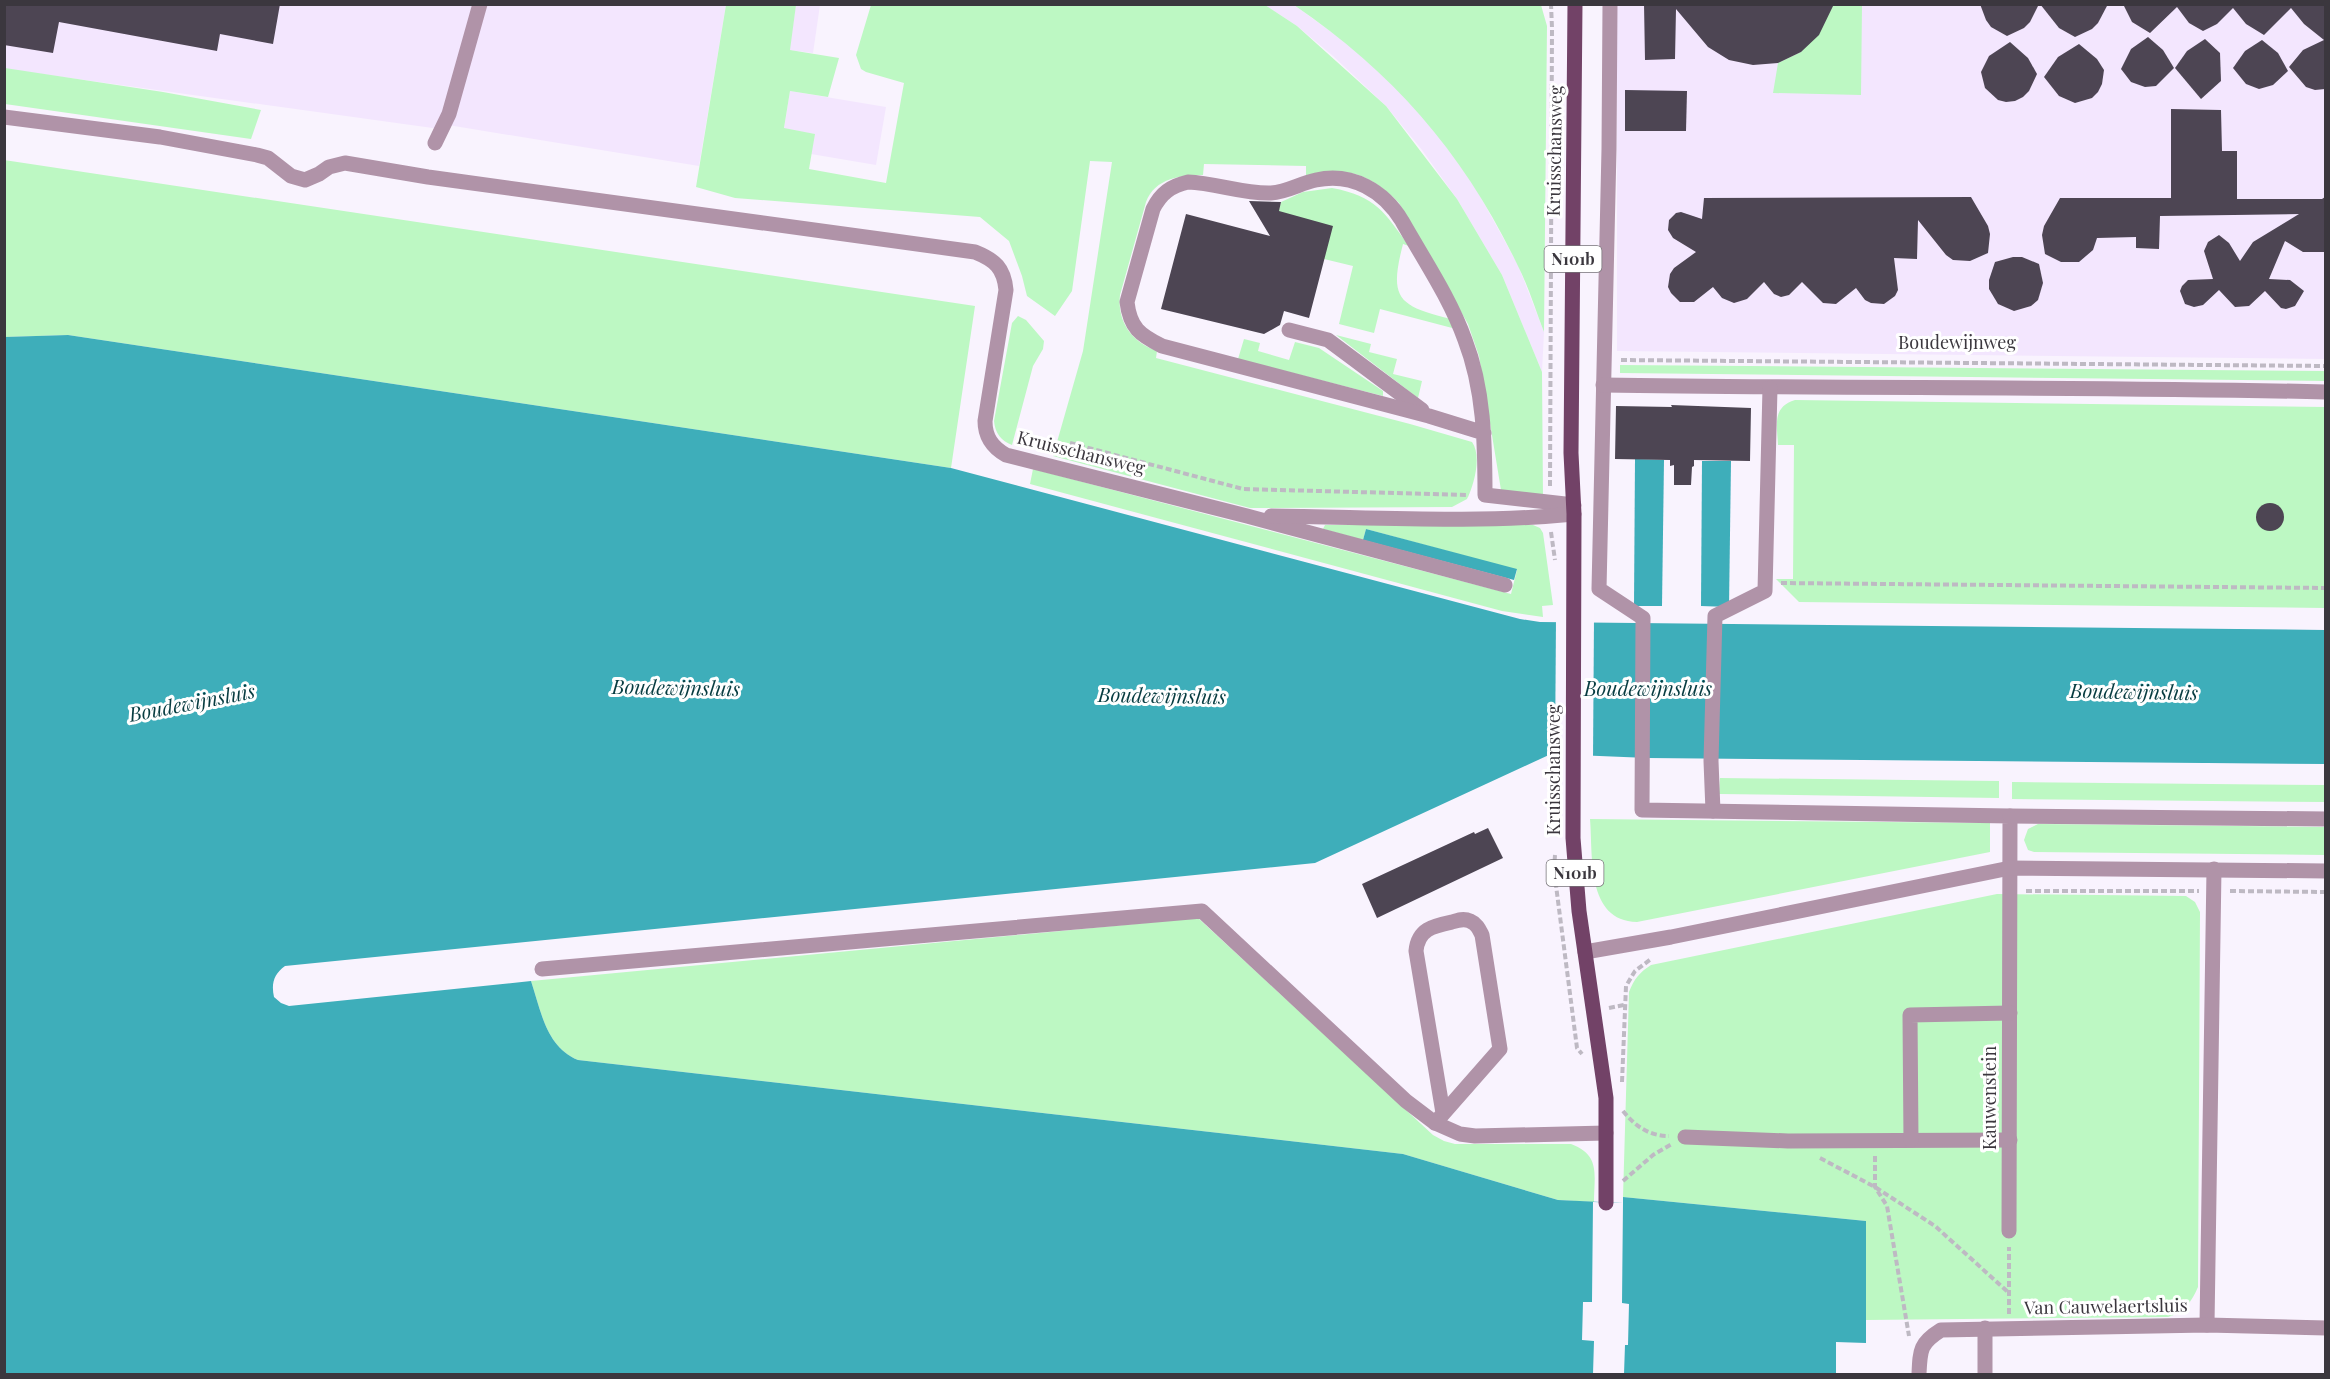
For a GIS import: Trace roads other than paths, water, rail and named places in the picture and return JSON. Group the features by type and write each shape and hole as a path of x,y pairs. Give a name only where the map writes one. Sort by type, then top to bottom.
{"main road":[{"name":"Kruisschansweg","path":"1575,4 1571,419 1574,510 1573,792 1575,869 1604,1076 1606,1203"}],"street":[{"path":"435,143 448,114 480,4"},
{"path":"1610,4 1599,590 1643,618 1642,810 2325,819"},
{"name":"Kruisschansweg","path":"4,117 160,137 257,155 268,158 291,176 305,180 330,167 345,163 428,177 975,252 986,256 1005,274 1006,290 985,421 985,430 996,449 1006,455 1505,585"},
{"path":"1484,433 1429,416 1162,346 1146,338 1129,317 1127,302 1149,220 1158,198 1176,185 1188,182 1264,193 1284,191 1317,180 1329,179 1344,179 1370,188 1394,207 1455,316 1466,341 1479,395 1484,433 1485,495 1549,510 1574,510"},
{"path":"1288,330 1328,340 1429,416"},
{"path":"1603,385 1770,388 2146,388 2325,392"},
{"path":"1713,811 1711,762 1715,616 1765,591 1770,388"},
{"name":"Kruisschansweg","path":"1247,516 1483,519 1549,510"},
{"name":"Kauwenstein","path":"2009,1231 2010,816"},
{"path":"1585,952 1671,937 2010,868 2325,871"},
{"path":"2207,1325 2214,869"},
{"path":"542,969 1202,911 1398,1093 1439,1118 1454,1132 1474,1136 1606,1133"},
{"path":"1461,920 1470,921 1479,927 1482,935 1500,1049 1439,1118 1416,951 1417,940 1423,932 1433,926 1461,920"},
{"path":"1911,1140 1910,1015 2010,1013"},
{"path":"1685,1137 1788,1141 2010,1140"},
{"name":"Van Cauwelaertsluis","path":"1919,1374 1920,1351 1928,1338 1941,1330 2207,1325 2325,1328"},
{"path":"1985,1374 1986,1328"}],"water":[{"name":"Boudewijnsluis","path":"68,335 951,468 1520,619 1540,622 2325,630 2325,764 1648,758 1551,754 1315,863 285,966 278,972 273,983 274,997 289,1006 531,981 546,1027 559,1046 578,1060 1403,1154 1558,1200 1623,1203 1623,1197 1866,1221 1866,1343 1836,1342 1836,1374 5,1374 4,337"},
{"path":"1635,459 1664,460 1662,606 1634,606"},
{"path":"1702,461 1731,461 1729,607 1701,606"},
{"path":"1366,529 1517,569 1514,580 1363,540"}]}
